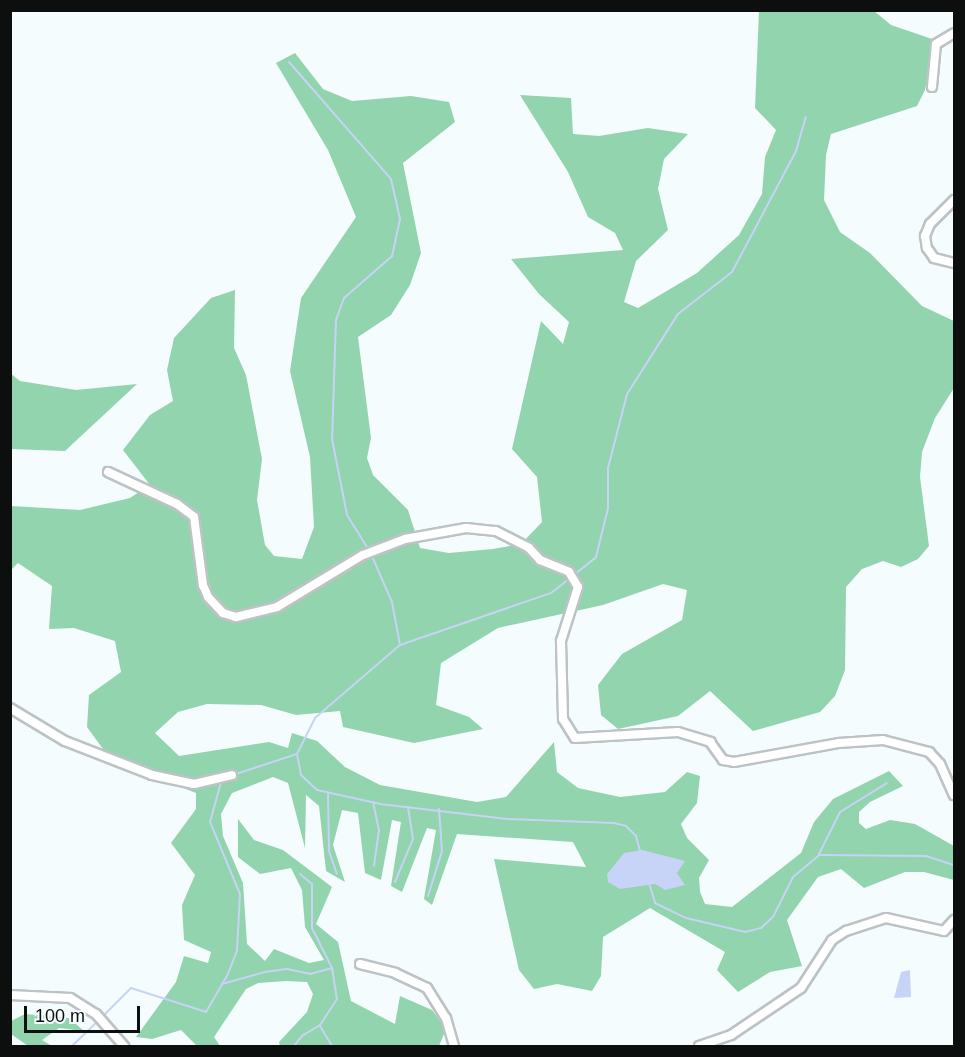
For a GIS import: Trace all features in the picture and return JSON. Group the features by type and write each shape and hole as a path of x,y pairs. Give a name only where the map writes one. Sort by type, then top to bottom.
{"street":[{"path":"932,87 936,44 954,33"},
{"path":"954,200 930,224 925,236 927,248 934,258 954,263"},
{"path":"108,472 177,504 194,517 203,585 208,597 223,613 236,617 277,607 381,546 444,530 496,531 529,548 540,560 569,572 578,587 561,641 563,712 566,726 579,741 678,732 710,742 723,760 734,762 839,743 884,740 929,752 940,764 954,795"},
{"path":"10,708 65,741 152,775 194,784 232,775"},
{"path":"699,1047 731,1035 801,988 832,940 846,931 886,918 944,931 954,920"},
{"path":"360,964 394,973 427,988 446,1018 454,1047"},
{"path":"10,995 55,994 70,998 96,1014 124,1047"}],"green space":[{"path":"759,11 874,11 891,25 935,40 925,90 917,106 831,134 826,155 824,200 840,232 870,253 922,306 954,321 954,388 935,418 922,452 920,477 929,546 918,559 901,567 883,561 862,569 846,587 845,670 835,696 820,712 753,731 710,691 678,716 618,729 601,715 598,685 622,654 682,620 687,590 663,584 603,605 498,628 441,663 436,705 469,717 483,729 414,743 343,727 340,711 296,715 261,705 207,704 178,712 155,733 179,756 269,742 288,748 292,733 317,741 345,767 380,785 477,802 506,797 554,742 557,772 578,788 620,797 665,792 687,772 700,776 697,803 681,824 687,838 709,860 699,878 700,892 705,904 732,907 801,853 814,822 833,799 889,771 903,786 870,802 859,812 859,823 866,829 890,820 915,824 954,846 954,880 924,872 905,872 864,888 841,869 818,877 787,920 802,966 770,972 738,992 717,970 725,952 650,908 603,937 601,976 592,991 557,984 534,989 519,970 494,859 586,867 573,842 457,834 432,905 424,899 436,830 427,828 402,892 391,886 401,822 392,820 381,880 365,873 358,813 342,810 333,845 345,882 326,871 319,806 306,795 305,848 288,783 273,777 232,793 221,814 223,836 243,883 247,944 265,961 274,949 309,963 324,960 305,927 302,890 291,868 260,874 238,857 238,819 254,840 283,850 332,887 316,924 338,942 351,1001 395,1024 400,996 432,1010 446,1029 439,1046 280,1046 279,1042 307,1012 313,994 307,982 286,981 258,983 246,989 214,1037 220,1046 197,1046 181,1030 152,1039 136,1037 176,982 184,956 208,963 211,952 184,940 182,905 195,875 171,843 196,809 196,793 111,760 87,727 89,695 121,672 115,641 74,628 49,629 52,586 18,563 11,570 11,506 80,510 130,498 150,485 123,450 150,415 173,401 167,370 174,338 211,298 235,290 234,348 246,375 262,459 257,500 265,545 274,556 302,559 314,527 310,457 290,371 301,298 356,217 328,150 276,63 295,53 323,89 352,101 411,96 449,102 455,122 403,163 421,253 410,285 391,315 358,337 371,438 367,458 373,475 408,510 420,548 449,553 493,549 521,544 542,522 537,477 512,449 541,321 563,344 569,322 539,294 511,259 623,250 615,233 588,217 568,172 520,95 571,98 573,134 599,136 648,128 688,134 664,159 658,189 668,230 636,261 624,302 638,308 697,273 739,235 762,194 765,157 776,130 755,108"},
{"path":"10,373 20,381 76,390 137,384 65,451 11,449"},
{"path":"25,1014 69,1018 84,1031 59,1028 42,1040 52,1046 28,1046 11,1034 11,1021"}],"water":[{"path":"642,850 685,861 677,873 685,885 665,890 655,884 620,889 608,882 607,874 624,853"},
{"path":"910,970 911,997 894,998 901,972"}],"waterway":[{"path":"289,62 391,179 400,219 392,256 344,298 336,320 332,439 347,515 368,549"},
{"path":"574,575 596,557 608,508 608,468 627,394 678,314 732,272 796,151 806,117"},
{"path":"371,554 392,602 400,645"},
{"path":"297,754 315,718 400,645 551,593 569,579"},
{"path":"236,774 297,754 301,775 317,790 380,804 507,819 614,823 626,826 636,836 640,851"},
{"path":"102,1017 131,988 206,1012 228,974 237,950 240,894 210,822 221,782 226,780"},
{"path":"819,854 840,812 887,783"},
{"path":"328,794 329,851 337,874"},
{"path":"373,802 379,830 374,866"},
{"path":"395,882 413,839 408,806"},
{"path":"428,896 442,851 439,809"},
{"path":"649,883 655,903 686,918 745,932 761,928 773,917 793,877 819,855 926,856 954,865"},
{"path":"300,874 312,884 312,928 332,968"},
{"path":"222,984 265,972 287,969 310,974 332,968 337,999 320,1025 302,1036 294,1046"},
{"path":"72,1046 98,1021"},
{"path":"320,1026 332,1046"}]}
